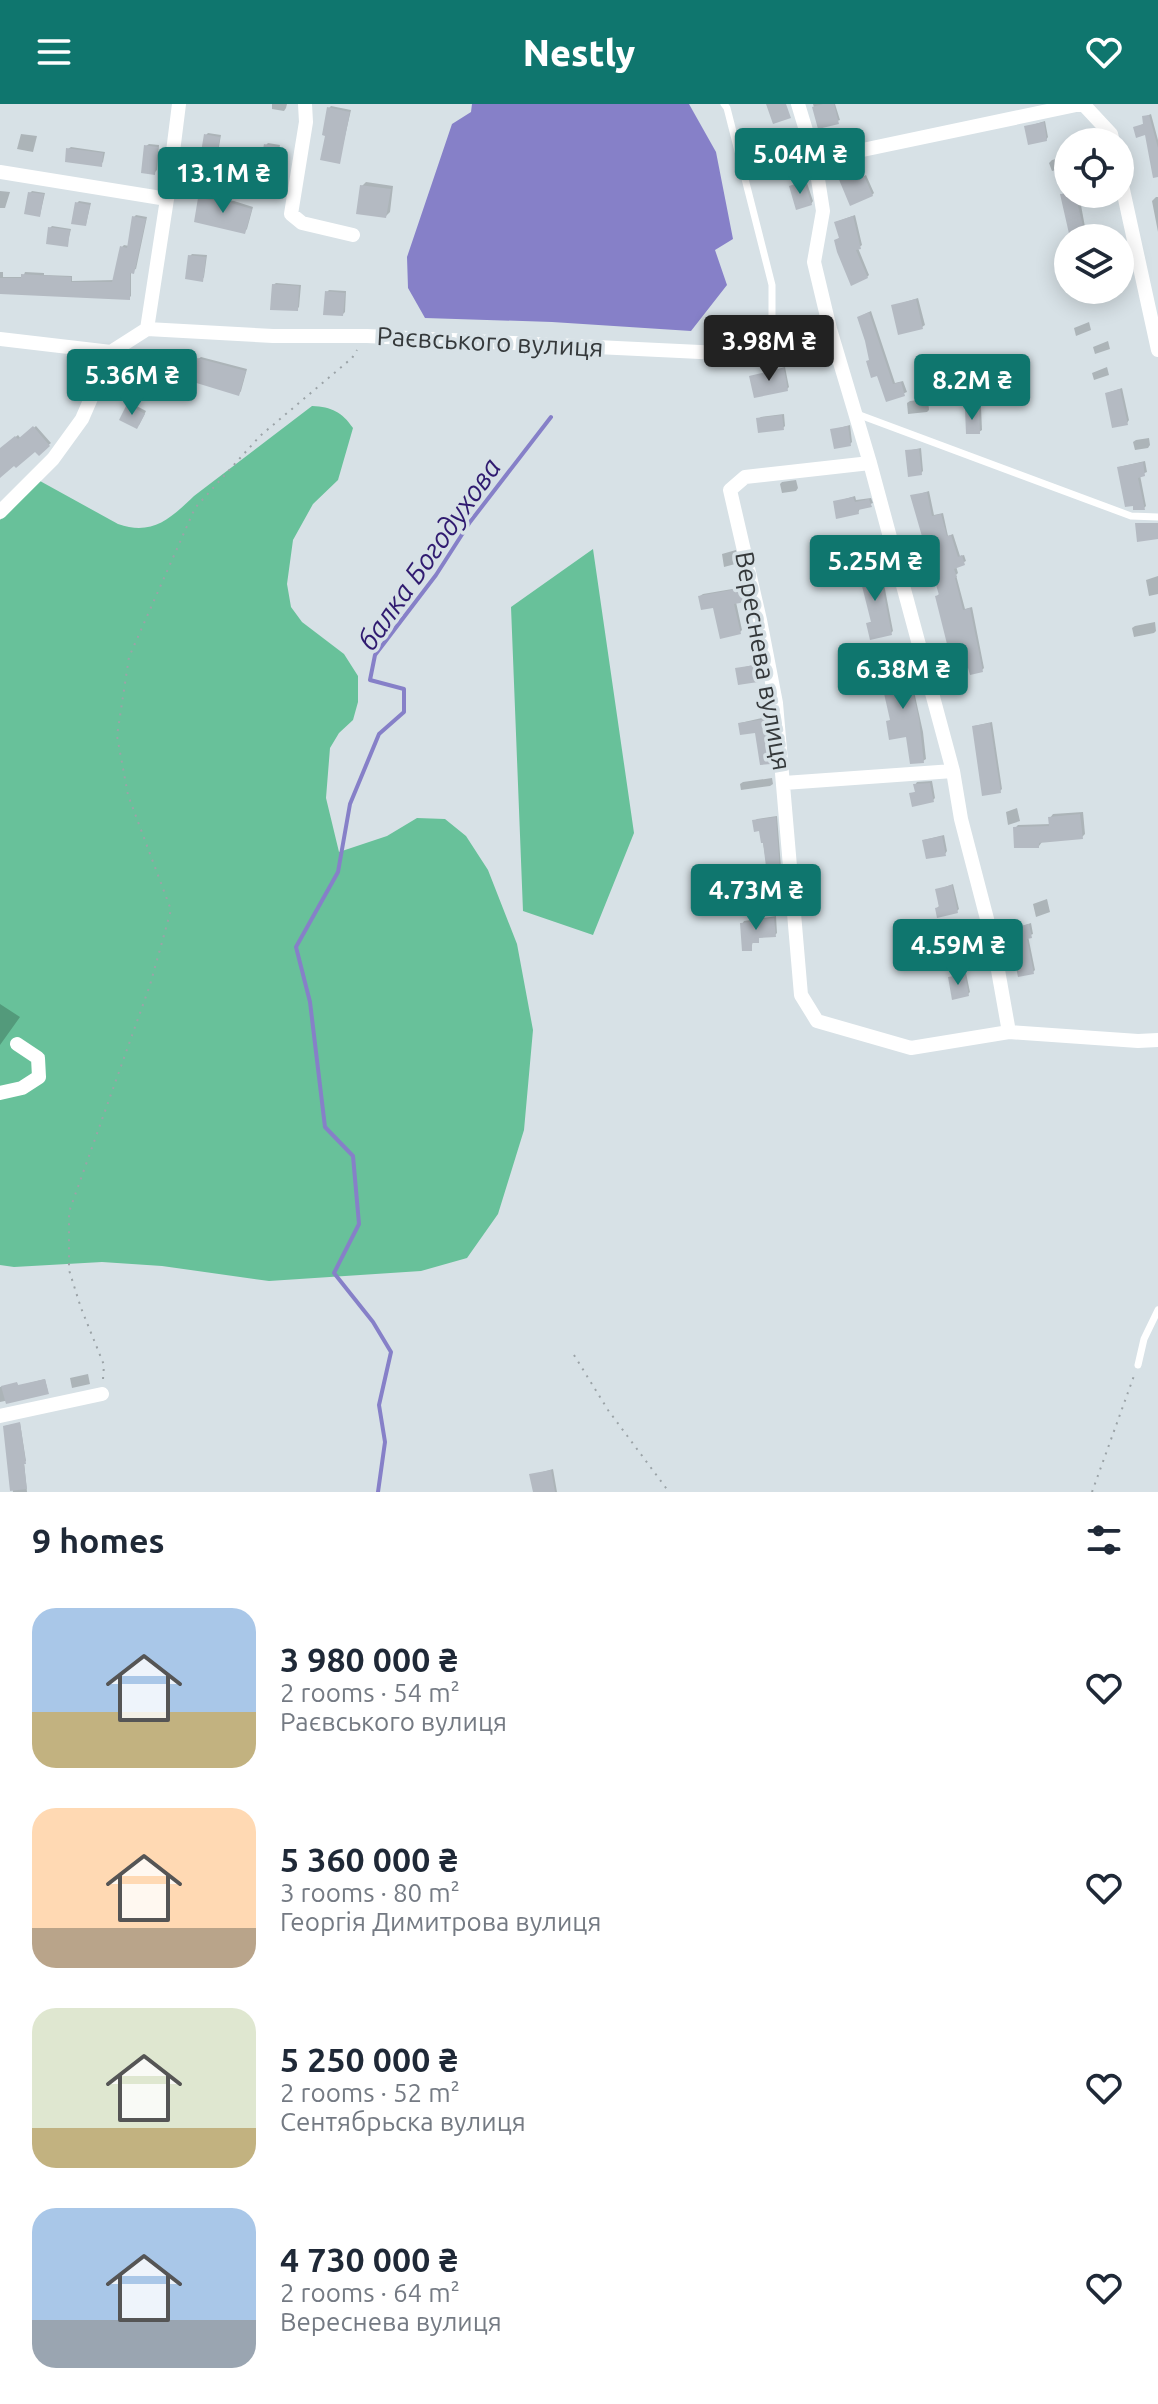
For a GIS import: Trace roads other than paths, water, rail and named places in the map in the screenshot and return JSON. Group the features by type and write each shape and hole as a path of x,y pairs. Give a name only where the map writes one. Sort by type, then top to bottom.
{"street":[{"path":"0,512 53,459 82,419 111,352 147,329 179,104"},
{"path":"305,104 306,122 291,214 302,223 353,235"},
{"path":"798,104 815,160 823,211 814,262 953,771 961,819 993,942 1009,1032 1158,1040"},
{"path":"815,160 1082,104 1105,128"},
{"path":"0,172 167,199"},
{"path":"1127,208 1158,350"},
{"name":"Раєвського вулиця","path":"147,329 721,353 772,346 830,329"},
{"path":"0,339 111,352"},
{"name":"Вереснева вулиця","path":"870,463 745,477 730,490 776,703 801,995 817,1021 911,1048 1009,1032"},
{"path":"784,783 953,771"},
{"path":"0,1093 22,1088 39,1077 38,1058 17,1044"},
{"path":"0,1416 102,1394"}],"lane":[{"path":"724,104 772,285 772,346"},
{"path":"855,413 1131,516 1158,517"},
{"path":"1138,1365 1144,1339 1158,1310"}],"waterway":[{"name":"балка Богодухова","path":"378,1492 385,1442 379,1405 391,1352 373,1322 334,1273 359,1224 353,1156 325,1127 310,1002 296,947 338,872 350,804 379,734 404,712 404,689 370,680 375,655 436,575 470,522 551,417"}]}
